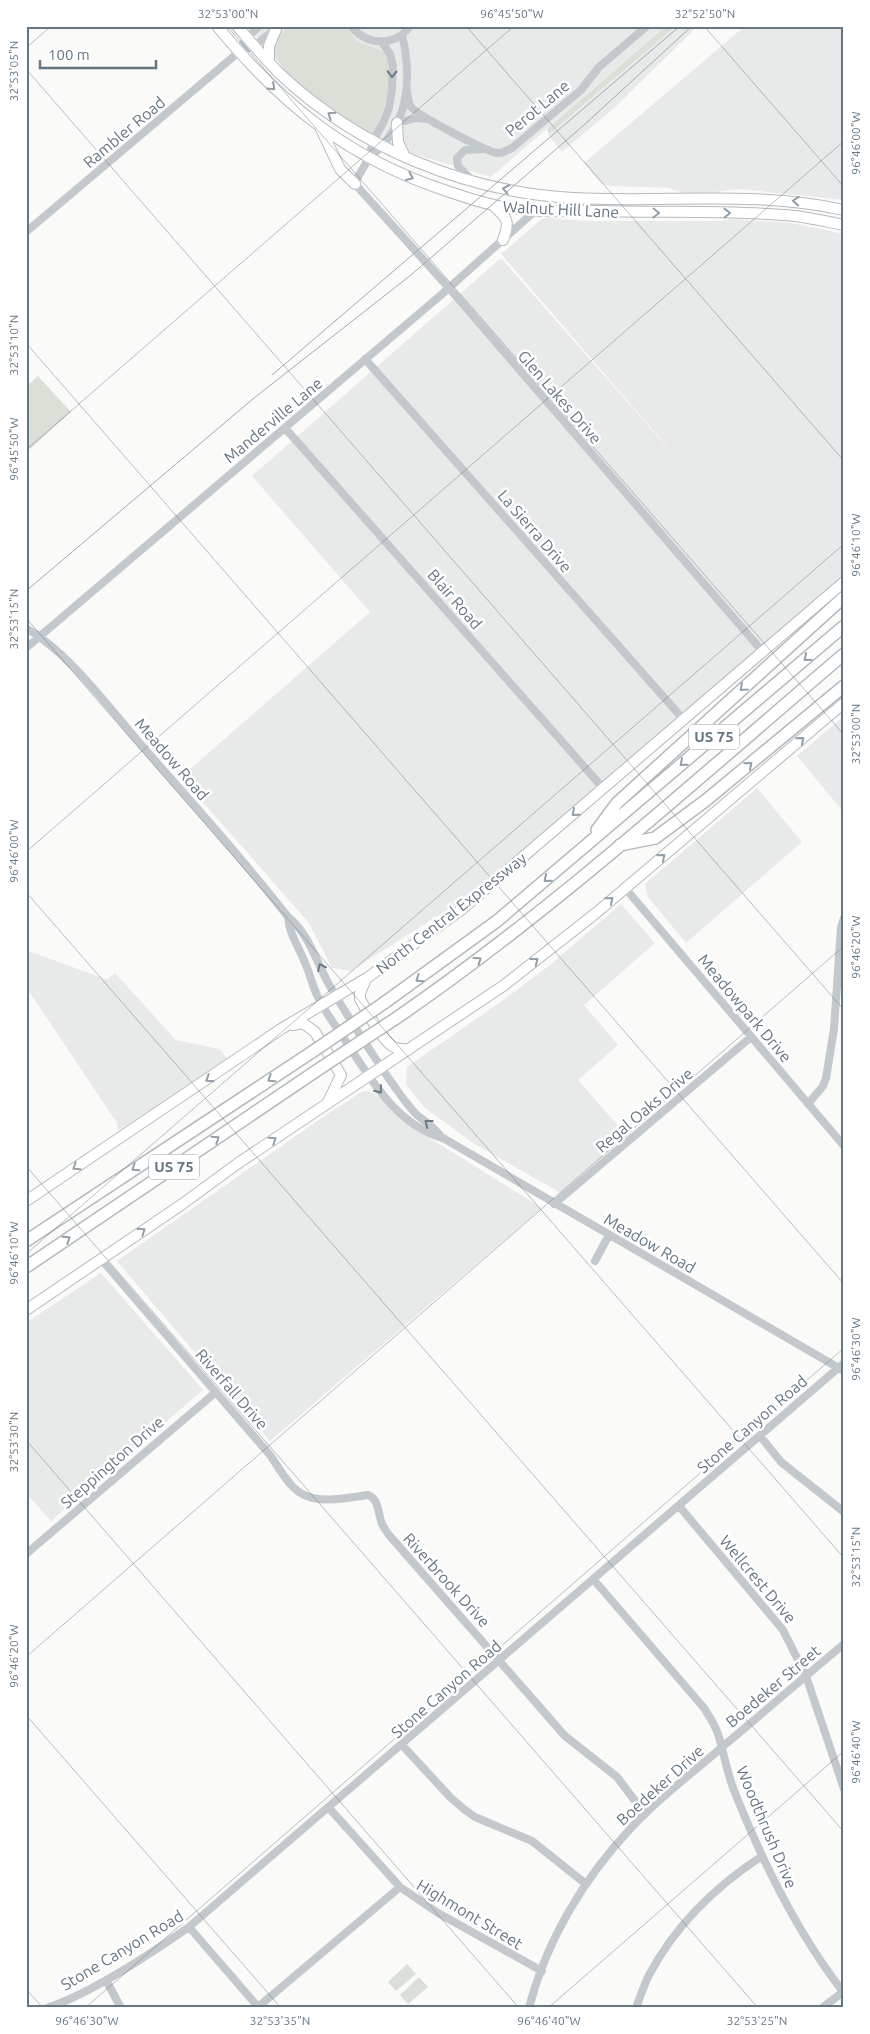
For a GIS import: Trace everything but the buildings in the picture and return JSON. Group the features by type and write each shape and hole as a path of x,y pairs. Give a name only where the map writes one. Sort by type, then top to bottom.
{"highway":[{"path":"584,848 617,803 844,597"},
{"name":"North Central Expressway","path":"26,1241 312,1052 384,1003 497,921 844,626"},
{"name":"US 75","path":"26,1267 395,1019 509,937 620,846 844,654"},
{"path":"620,846 655,838 705,801 844,686"}],"main road":[{"name":"Walnut Hill Lane","path":"217,26 238,52 283,98 320,126 369,158 423,183 493,205 536,210 678,213 742,212 797,217 844,225"},
{"name":"Walnut Hill Lane","path":"237,26 269,62 321,108 373,141 421,165 474,182 519,192 573,198 800,201 844,210"},
{"path":"269,62 270,46 278,28"},
{"path":"397,123 398,142 405,157"},
{"path":"320,126 340,169 353,182"},
{"path":"536,210 544,205 573,198"},
{"path":"678,213 679,199"},
{"path":"493,205 506,219 508,227 503,240"},
{"name":"North Central Expressway","path":"26,1201 281,1029 367,978 482,894 844,582"},
{"path":"26,1310 237,1164 503,986 625,888 844,703"},
{"path":"367,978 360,993 360,999 391,1046 408,1050"},
{"path":"281,1029 303,1023 315,1032 341,1076 327,1105"}],"street":[{"name":"Rambler Road","path":"250,42 260,26"},
{"path":"351,26 364,38 382,42 402,35 410,26"},
{"name":"Perot Lane","path":"407,91 410,106 429,119 497,153 512,148 581,90 599,67 647,26"},
{"name":"Rambler Road","path":"26,232 250,42 278,28"},
{"path":"369,158 384,146 397,123 407,91 408,65 402,35"},
{"path":"353,182 369,158 373,141 386,117 392,90 392,59 382,42"},
{"path":"397,123 416,118 429,119"},
{"path":"474,182 458,166 457,158 465,150 486,149"},
{"name":"Glen Lakes Drive","path":"353,182 449,288 763,652"},
{"name":"Manderville Lane","path":"26,648 449,288 536,210"},
{"name":"La Sierra Drive","path":"365,359 684,720"},
{"name":"Blair Road","path":"285,428 603,788"},
{"name":"Meadow Road","path":"26,628 39,636 63,658 101,699 296,923 337,996 382,1068 406,1103 435,1128 442,1138"},
{"name":"Meadowpark Drive","path":"625,888 844,1146"},
{"name":"Meadow Road","path":"288,916 289,927 322,1005 383,1096 415,1126 427,1134 442,1138 554,1204 842,1367"},
{"path":"808,1104 823,1086 826,1078 834,1028 840,927 844,918"},
{"path":"834,1028 844,1029"},
{"name":"Regal Oaks Drive","path":"554,1204 752,1037"},
{"path":"595,1261 609,1235"},
{"name":"Riverfall Drive","path":"102,1259 270,1455 293,1487 303,1494 318,1500 360,1496"},
{"name":"Stone Canyon Road","path":"47,2008 81,1994 106,1980 189,1927 842,1367"},
{"name":"Steppington Drive","path":"26,1554 216,1392"},
{"path":"760,1436 781,1462 844,1512"},
{"name":"Riverbrook Drive","path":"360,1496 372,1496 377,1504 383,1526 389,1535 570,1741 600,1762 617,1778 645,1814"},
{"name":"Wellcrest Drive","path":"678,1506 784,1630 806,1676 844,1789"},
{"name":"Woodthrush Drive","path":"594,1580 704,1708 718,1734 734,1791 762,1856 805,1937 843,1992"},
{"name":"Boedeker Street","path":"721,1749 844,1644"},
{"path":"402,1745 450,1798 465,1810 475,1817 532,1841 586,1884"},
{"name":"Boedeker Drive","path":"542,1971 553,1942 569,1911 586,1884 617,1844 645,1814 721,1749"},
{"name":"Highmont Street","path":"329,1808 400,1887 438,1913 542,1971"},
{"path":"636,2008 649,1976 672,1939 693,1913 724,1883 762,1856"},
{"path":"189,1927 259,2007 400,1887"},
{"path":"529,2008 542,1971"},
{"path":"106,1980 121,2008"},
{"path":"822,2008 843,1992"}],"shaded area":[{"path":"247,26 666,26 491,177 414,154 366,132 279,63"},
{"path":"290,26 345,26 357,41 384,52 388,61 389,83 384,106 372,136 316,98 287,73 278,62 274,51 275,43 278,36"},
{"path":"666,26 676,26 549,134 547,129"},
{"path":"676,26 698,26 613,109 562,152 548,135"},
{"path":"745,26 844,26 844,200 739,189 689,195 669,188 610,186 601,183 584,163"},
{"path":"543,218 587,221 722,221 730,219 791,223 844,234 844,578 464,899 351,971 332,968 309,923 181,777 370,612 252,476 501,258 701,486 501,254"},
{"path":"38,376 71,412 30,449 26,445 26,387"},
{"path":"844,716 844,807 841,809 797,756"},
{"path":"757,788 802,842 686,943 648,897 645,884"},
{"path":"621,904 655,943 584,1005 618,1045 578,1080 627,1136 561,1193 473,1143 424,1107 406,1084 407,1067 550,965"},
{"path":"26,950 105,979 108,979 115,973 176,1040 219,1049 229,1060 118,1131 117,1123 26,987"},
{"path":"361,1092 374,1093 410,1126 542,1208 270,1441 117,1261 320,1119"},
{"path":"101,1273 203,1390 51,1521 26,1493 26,1323"},
{"path":"407,1964 416,1974 396,1991 388,1982"},
{"path":"419,1977 428,1987 408,2004 400,1995"}],"tram line":[{"path":"272,375 680,26"},
{"path":"26,591 254,398 411,275 584,125 692,26"}]}
